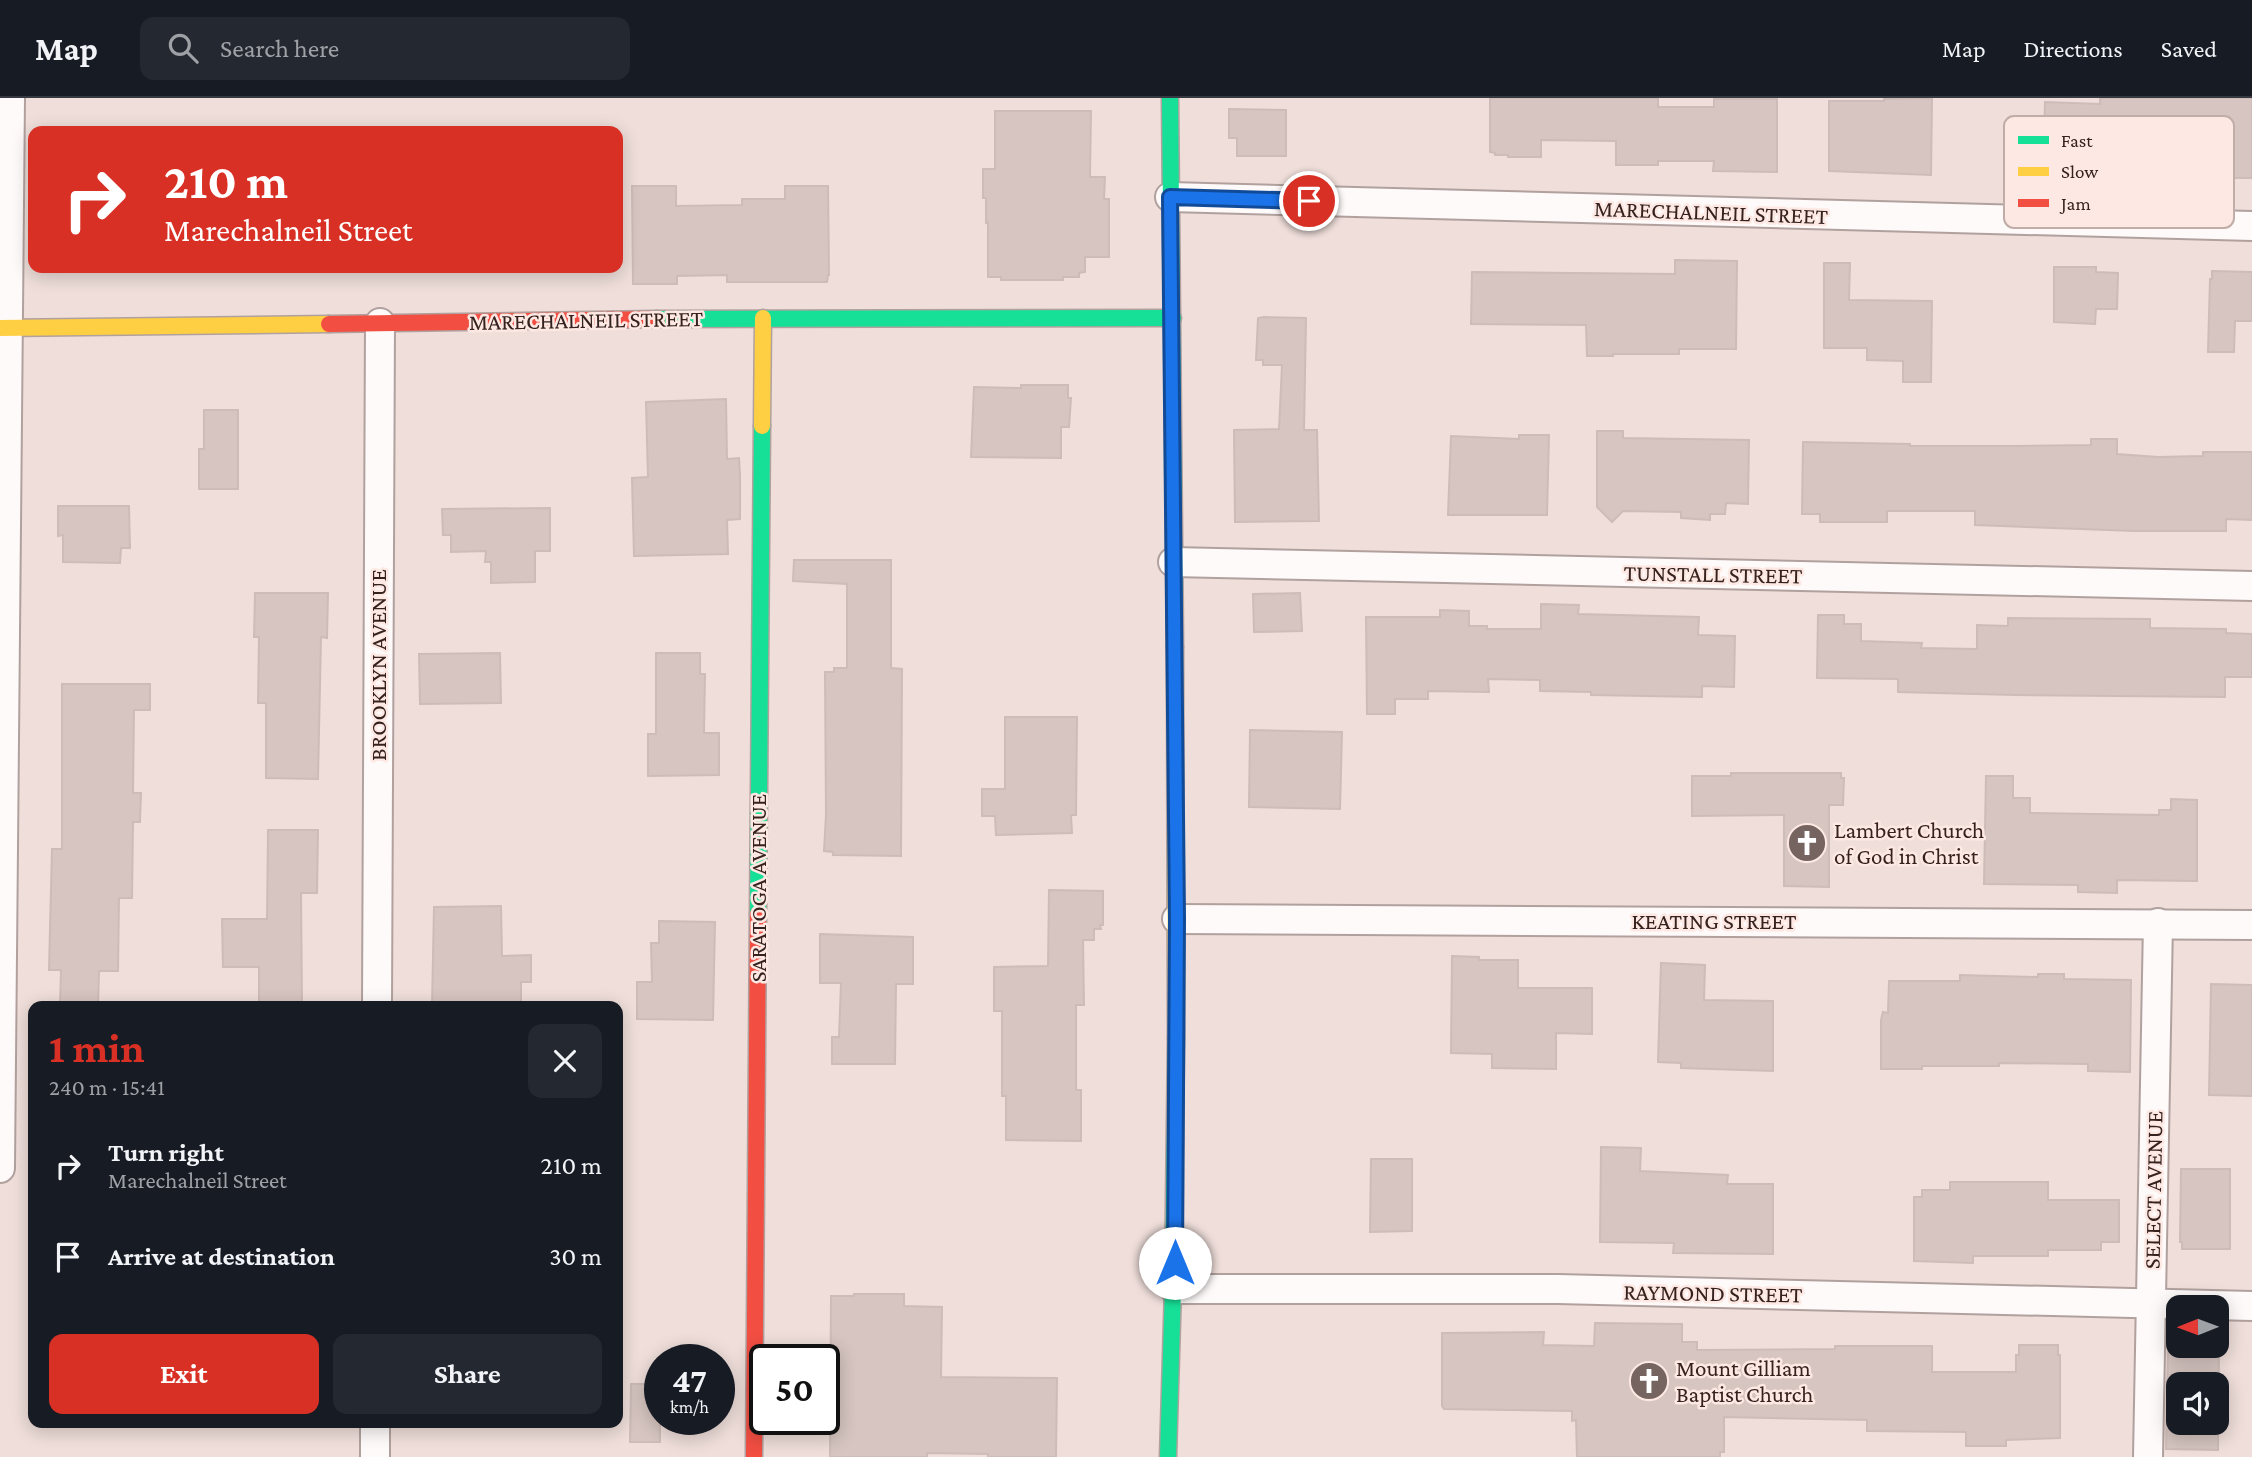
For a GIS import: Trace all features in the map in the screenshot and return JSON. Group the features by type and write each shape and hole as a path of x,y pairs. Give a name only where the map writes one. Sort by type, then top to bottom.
{"street":[{"path":"0,1168 5,328 10,98"},
{"path":"1168,1457 1174,1289 1177,919 1170,98"},
{"name":"MARECHALNEIL STREET","path":"1170,197 2004,219"},
{"name":"MARECHALNEIL STREET","path":"2234,226 2252,226"},
{"name":"MARECHALNEIL STREET","path":"5,328 763,318 1172,318"},
{"name":"SARATOGA AVENUE","path":"754,1457 763,318"},
{"name":"BROOKLYN AVENUE","path":"377,1001 380,323"},
{"name":"TUNSTALL STREET","path":"1173,562 2252,586"},
{"name":"KEATING STREET","path":"1177,919 2252,925"},
{"name":"SELECT AVENUE","path":"2148,1457 2158,923"},
{"name":"RAYMOND STREET","path":"1174,1289 1558,1289 2252,1306"},
{"path":"375,1428 375,1457"}],"building":[{"path":"1490,98 1658,98 1658,107 1714,107 1714,99 1777,99 1777,172 1713,171 1714,161 1658,161 1658,165 1616,165 1616,141 1541,140 1541,157 1495,155 1490,152"},
{"path":"1932,98 1931,175 1829,171 1829,101"},
{"path":"2100,98 2252,98 2252,178 2234,178 2234,116 2045,116 2045,102 2100,104"},
{"path":"1229,109 1286,110 1286,156 1237,156 1237,138 1229,138"},
{"path":"995,111 1091,111 1090,177 1105,177 1104,199 1109,199 1109,257 1085,257 1085,272 1079,273 1079,277 1063,277 1063,280 1001,280 1001,277 988,277 988,222 986,223 986,198 983,198 983,169 995,169"},
{"path":"632,186 676,186 676,206 742,205 742,199 785,199 785,186 828,186 827,282 727,282 727,275 677,276 677,284 633,284"},
{"path":"1675,260 1737,261 1736,349 1679,349 1679,354 1587,356 1586,325 1471,324 1472,272 1675,274"},
{"path":"1824,263 1850,263 1849,300 1932,301 1931,382 1903,382 1903,361 1867,360 1867,348 1824,348"},
{"path":"2054,267 2096,267 2096,272 2118,273 2117,309 2096,309 2095,324 2054,322"},
{"path":"2212,271 2252,272 2252,321 2235,321 2234,352 2208,352"},
{"path":"1258,318 1306,318 1304,430 1317,430 1319,521 1235,522 1234,430 1279,429 1282,365 1263,365 1263,360 1256,360"},
{"path":"1021,385 1068,385 1068,398 1071,398 1069,427 1061,427 1061,458 971,457 974,387 1021,388"},
{"path":"726,399 727,459 739,458 740,475 740,519 727,520 728,554 634,556 632,478 648,477 646,402"},
{"path":"204,410 238,410 238,489 199,489 199,449 204,449"},
{"path":"1597,431 1623,431 1623,438 1749,440 1748,504 1726,503 1725,514 1710,514 1710,520 1681,518 1681,512 1623,511 1612,522 1597,507"},
{"path":"1519,435 1549,435 1547,515 1448,515 1451,436 1519,439"},
{"path":"2091,439 2117,439 2117,454 2158,457 2203,456 2203,452 2252,452 2252,520 2226,519 2226,531 2135,531 1975,525 1975,511 1887,511 1887,522 1820,522 1820,514 1802,514 1803,442 2013,446 2091,445"},
{"path":"58,506 129,506 130,548 121,548 120,563 63,562 63,535 58,536"},
{"path":"550,508 550,551 535,551 535,582 491,583 491,562 485,562 486,551 451,552 451,535 443,535 442,509"},
{"path":"794,560 891,560 891,668 902,669 901,856 833,855 833,852 824,851 825,672 834,672 834,668 847,668 847,584 793,581"},
{"path":"255,593 328,593 327,638 321,637 318,779 266,778 266,703 258,703 259,637 254,637"},
{"path":"1300,593 1302,631 1254,632 1253,594"},
{"path":"1541,604 1579,605 1578,614 1699,617 1698,635 1735,636 1734,687 1702,686 1702,697 1591,695 1591,692 1540,691 1540,680 1488,679 1489,692 1428,691 1428,699 1395,699 1395,714 1367,714 1366,617 1440,617 1440,610 1469,611 1469,626 1487,626 1487,629 1541,629"},
{"path":"1818,615 1844,615 1844,624 1861,624 1861,641 1922,643 1921,648 1977,649 1977,625 2008,626 2008,618 2150,619 2150,628 2226,629 2226,633 2252,634 2252,677 2225,677 2225,697 1898,692 1898,679 1817,678"},
{"path":"500,653 501,703 420,704 419,654"},
{"path":"656,653 700,653 700,674 705,674 704,733 719,733 719,775 648,776 648,734 656,734"},
{"path":"62,684 150,684 150,710 134,710 133,793 141,793 140,822 133,822 132,898 119,898 118,971 99,971 98,1001 60,1001 61,970 49,970 52,849 62,849"},
{"path":"1005,717 1077,717 1076,815 1071,815 1072,833 996,835 995,816 982,816 982,789 1005,789"},
{"path":"1250,730 1342,732 1340,809 1249,807"},
{"name":"Lambert Church of God in Christ","path":"1731,773 1841,773 1841,778 1844,778 1843,805 1829,805 1829,887 1784,886 1784,815 1692,816 1692,776 1731,776"},
{"path":"1986,776 2013,776 2013,798 2030,798 2030,813 2159,815 2159,810 2171,810 2171,799 2197,800 2197,881 2117,880 2117,893 2078,892 2078,885 1984,884"},
{"path":"268,830 318,830 317,893 301,893 302,1001 259,1001 259,967 223,967 222,919 267,919"},
{"path":"1049,890 1103,891 1103,925 1100,925 1101,929 1094,929 1094,940 1083,940 1084,1005 1076,1005 1076,1090 1081,1090 1081,1141 1006,1140 1006,1096 1002,1096 1002,1011 994,1011 994,967 1048,966"},
{"path":"501,906 502,956 531,955 531,982 521,982 521,1001 432,1001 434,907"},
{"path":"659,921 715,922 713,1020 637,1019 637,982 652,982 651,943 659,943"},
{"path":"820,934 913,937 913,984 896,984 895,1064 832,1064 832,1037 839,1037 841,983 820,983"},
{"path":"1452,956 1479,957 1479,960 1518,960 1518,988 1592,988 1592,1034 1556,1033 1556,1069 1492,1068 1492,1054 1451,1053"},
{"path":"1661,963 1705,965 1704,1000 1773,1001 1773,1071 1681,1068 1681,1063 1658,1062"},
{"path":"2038,974 2064,974 2064,979 2131,980 2130,1072 2088,1071 2088,1064 1999,1063 1999,1066 1881,1069 1881,1020 1883,1012 1888,1013 1889,981 1960,981 1960,975 2038,977"},
{"path":"2211,984 2252,985 2252,1096 2209,1095"},
{"path":"1601,1147 1641,1148 1640,1171 1728,1175 1727,1184 1773,1184 1773,1254 1673,1253 1674,1243 1600,1242"},
{"path":"1371,1159 1412,1159 1412,1231 1370,1232"},
{"path":"2181,1169 2230,1169 2230,1249 2182,1249"},
{"path":"1950,1182 2048,1182 2048,1200 2119,1200 2119,1242 2101,1242 2101,1250 2048,1250 2048,1256 1973,1256 1973,1263 1914,1261 1914,1197 1922,1197 1922,1190 1950,1190"},
{"path":"904,1294 904,1306 942,1307 941,1377 1057,1378 1056,1457 988,1457 988,1454 927,1453 927,1457 830,1457 830,1435 840,1435 840,1344 831,1344 831,1296"},
{"path":"1595,1323 1682,1324 1682,1342 1697,1342 1697,1350 1932,1346 1932,1372 2016,1372 2019,1345 2058,1345 2060,1438 2006,1440 2006,1446 1966,1446 1966,1432 1867,1431 1867,1420 1724,1417 1724,1452 1720,1452 1720,1457 1577,1457 1576,1420 1572,1421 1572,1411 1444,1409 1442,1406 1442,1333 1544,1332 1543,1345 1594,1346"},
{"path":"2168,1358 2219,1358 2219,1372 2168,1372"},
{"path":"631,1384 644,1384 644,1435 660,1435 660,1442 630,1442"},
{"path":"2166,1435 2218,1435 2218,1450 2166,1449"}],"traffic: fast":[{"path":"1170,98 1175,647"},
{"path":"657,319 1173,318"},
{"path":"758,914 762,426"},
{"path":"1168,1457 1176,1038"}],"traffic: slow":[{"path":"762,426 763,318"},
{"path":"0,328 329,324"},
{"path":"1175,647 1176,1038"}],"traffic: jam":[{"path":"329,324 657,319"},
{"path":"754,1457 758,914"}],"place":[{"name":"Lambert Church of God in Christ","path":"1807,843"},
{"name":"Mount Gilliam Baptist Church","path":"1649,1381"}],"route":[{"path":"1175,1263 1177,919 1170,197 1309,201"}]}
